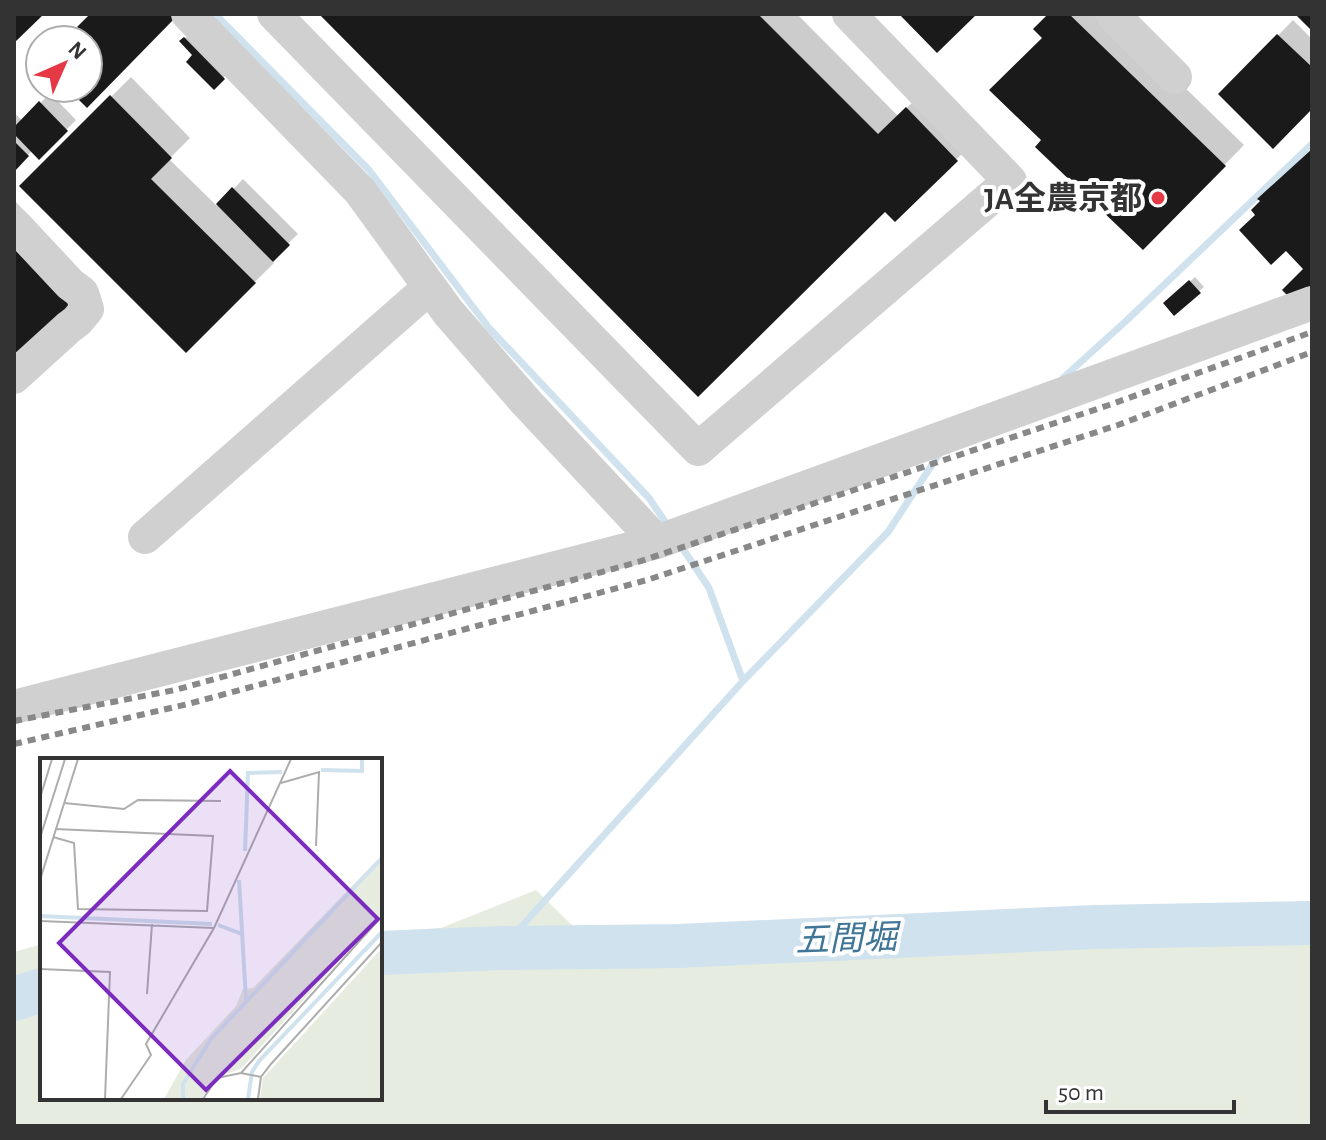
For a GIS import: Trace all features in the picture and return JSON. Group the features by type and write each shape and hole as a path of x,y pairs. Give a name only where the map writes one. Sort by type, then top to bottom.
{"street":[{"path":"188,14 360,191 448,312 526,402 657,542"},
{"path":"274,14 698,449 1010,181 849,14"},
{"path":"1112,14 1175,77"},
{"path":"14,224 82,293 87,309 14,377"},
{"path":"145,537 430,287"},
{"path":"14,707 657,542 1312,303"}],"shaded area":[{"path":"536,890 575,928 1312,914 1312,1126 14,1126 14,952 40,945 40,1100 382,1100 382,932 441,928"}],"building":[{"path":"14,14 44,14 34,24 24,24 24,33 14,43"},
{"path":"90,14 170,14 175,18 104,91 104,24 80,24"},
{"path":"319,14 758,14 878,134 906,107 958,161 895,222 885,212 698,397"},
{"path":"899,14 977,14 937,53"},
{"path":"1048,14 1069,14 1226,166 1143,250 1035,147 1041,140 989,90 1042,38 1033,29"},
{"path":"1295,14 1312,14 1312,31"},
{"path":"1277,34 1312,67 1312,109 1273,149 1218,94"},
{"path":"184,37 225,79 214,90 186,62 192,55 179,41"},
{"path":"110,95 172,158 151,179 256,283 186,353 19,186"},
{"path":"36,104 42,104 68,131 39,160 14,134 14,127"},
{"path":"14,141 29,156 14,172"},
{"path":"1312,149 1312,292 1294,302 1282,290 1303,269 1286,251 1271,265 1239,230 1255,215 1251,210 1260,201 1257,199"},
{"path":"232,187 290,245 273,262 216,204"},
{"path":"14,240 75,306 14,362"},
{"path":"1189,280 1201,293 1174,316 1163,303"}],"waterway":[{"path":"215,14 369,170 489,328 649,498 670,529"},
{"path":"1063,378 1312,144"},
{"path":"502,948 743,681 888,532 941,451"},
{"path":"679,543 709,588 743,681"},
{"name":"五間堀","path":"382,953 678,946 1095,927 1312,923"},
{"name":"五間堀","path":"14,999 40,991"}],"railway":[{"path":"14,721 175,690 638,562 1109,405 1312,332"},
{"path":"14,744 188,704 647,580 1118,425 1312,352"}],"place":[{"name":"JA全農京都","path":"1158,198"}]}
